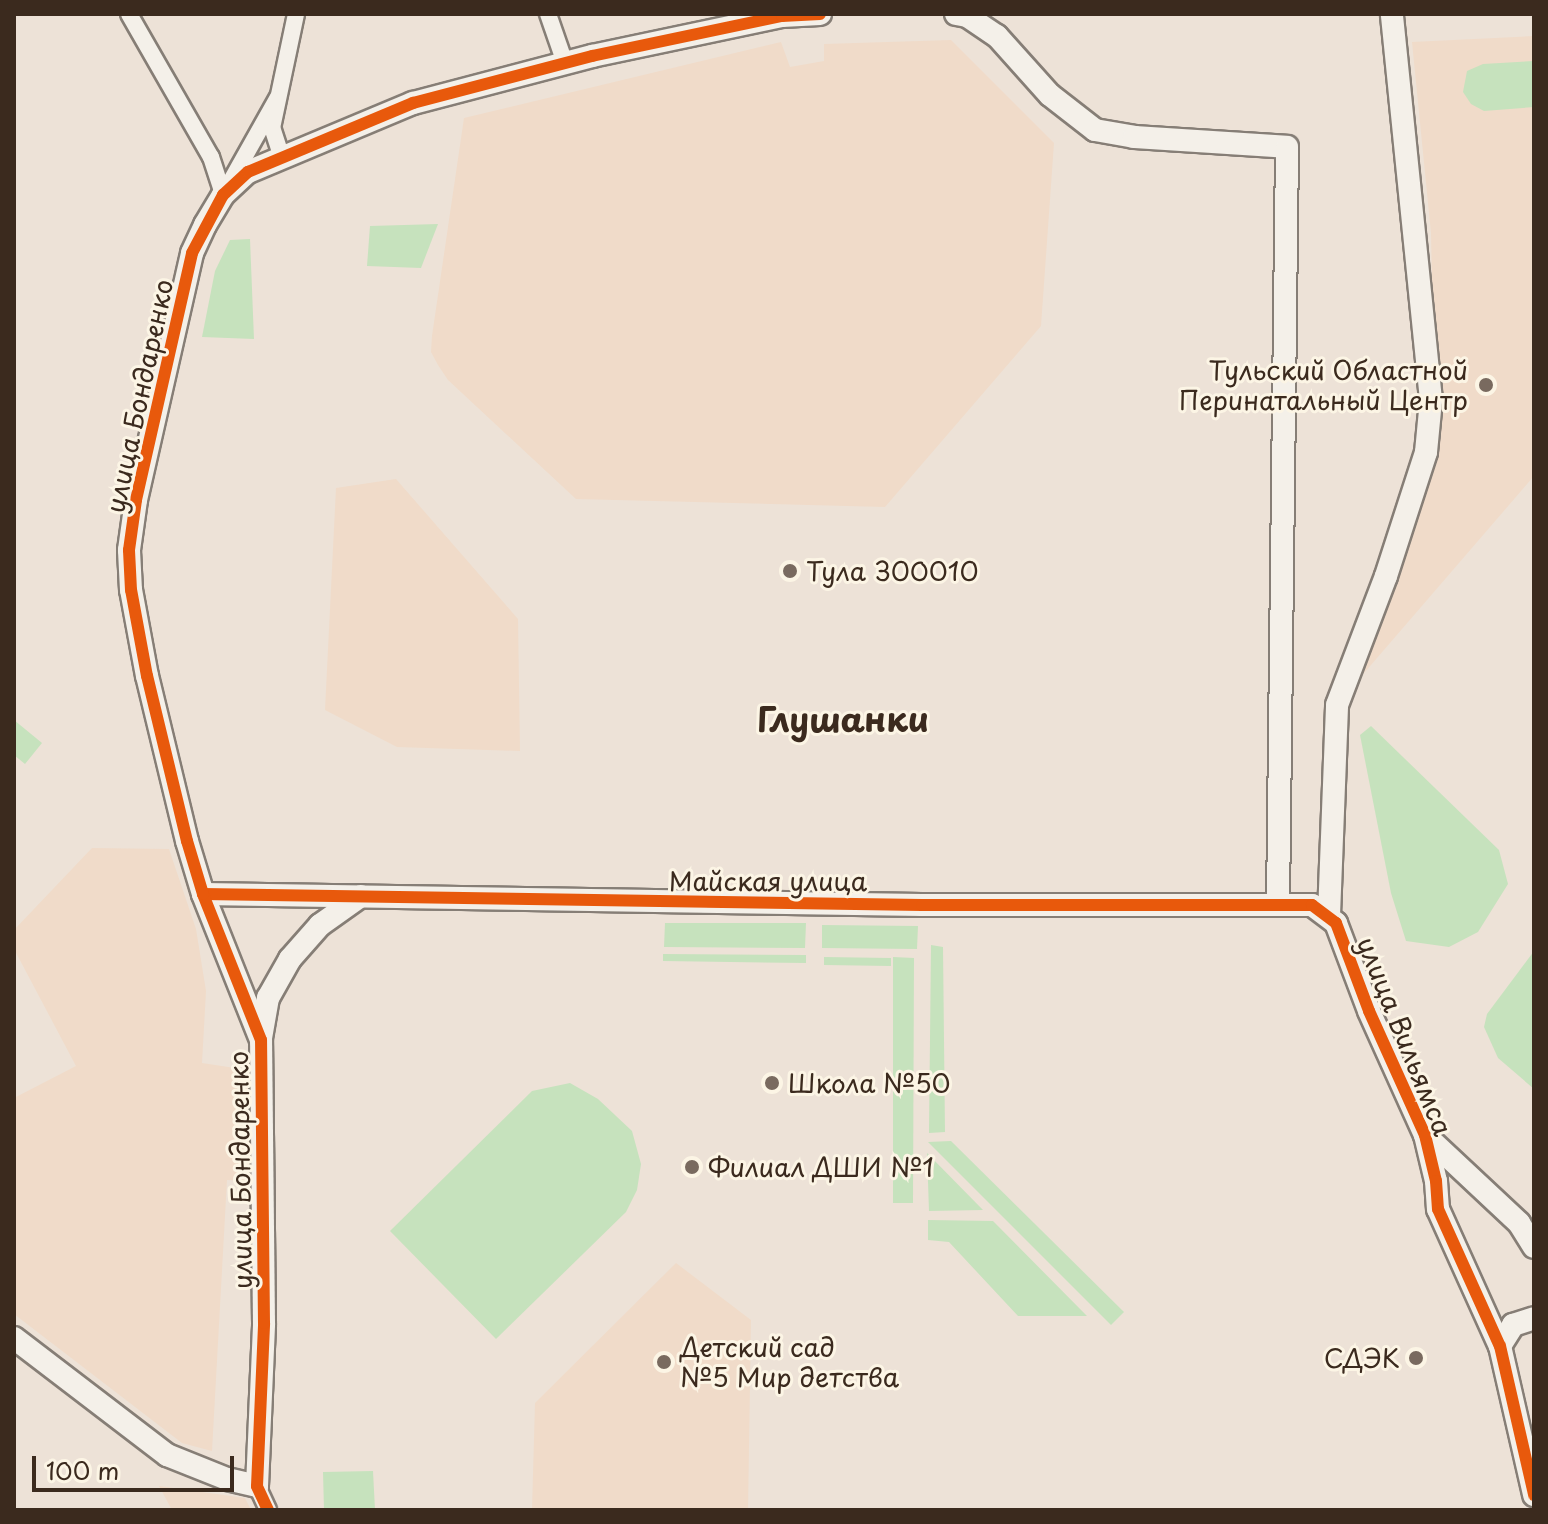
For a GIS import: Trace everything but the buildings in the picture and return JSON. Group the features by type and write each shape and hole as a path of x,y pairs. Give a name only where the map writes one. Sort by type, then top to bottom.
{"street":[{"path":"129,14 211,157 223,195"},
{"path":"282,158 272,128 296,14"},
{"path":"548,14 565,63"},
{"name":"улица Бондаренко","path":"268,1510 257,1486 264,1323 261,1040 203,894 147,676 131,590 129,550 136,500 192,253 223,195 248,172 413,103 565,63 782,16 820,14"},
{"path":"956,14 967,16 997,36 1050,95 1095,130 1134,137 1287,147 1278,903"},
{"path":"1329,915 1337,705 1386,576 1426,452 1431,400 1392,14"},
{"path":"223,195 278,97"},
{"name":"Майская улица","path":"203,894 922,905 1278,903 1312,905 1329,915"},
{"path":"261,1040 268,998 290,959 320,925 361,896"},
{"name":"улица Вильямса","path":"1329,915 1336,923 1369,1011 1425,1135 1436,1181 1438,1209 1500,1346 1534,1495"},
{"name":"улица Вильямса","path":"1425,1135 1519,1223 1534,1247"},
{"path":"1436,1181 1463,1175 1474,1179"},
{"path":"1500,1346 1513,1325 1534,1318"},
{"path":"14,1338 167,1455 227,1479 257,1486"}],"shaded area":[{"name":"Тульский Областной Перинатальный Центр","path":"1534,36 1534,476 1352,687 1399,577 1441,436 1433,333 1431,233 1412,42"},
{"path":"951,40 1054,143 1041,326 885,507 576,499 448,380 438,365 431,352 432,336 464,118 781,42 790,67 824,61 824,44"},
{"path":"396,479 518,619 520,751 397,747 325,710 336,488"},
{"path":"92,848 169,849 196,929 206,991 202,1063 248,1070 255,1181 227,1180 212,1451 182,1443 14,1314 14,1098 76,1066 14,949 14,930"},
{"name":"Детский сад №5 Мир детства","path":"676,1263 751,1320 748,1510 532,1510 535,1403"},
{"path":"159,1486 245,1498 251,1510 172,1510"}],"green space":[{"path":"1534,61 1534,107 1484,111 1471,104 1463,92 1467,71 1483,64"},
{"path":"438,224 421,268 367,266 370,226"},
{"path":"250,239 254,339 202,337 215,271 230,240"},
{"path":"14,720 42,743 25,764 14,755"},
{"path":"1371,726 1499,850 1508,884 1478,932 1449,947 1406,941 1391,893 1360,735"},
{"path":"665,923 806,923 805,948 664,947"},
{"path":"822,925 918,926 917,949 822,948"},
{"path":"931,945 943,947 945,1132 929,1133"},
{"path":"1534,951 1534,1089 1498,1058 1484,1027 1487,1014"},
{"path":"663,954 806,955 806,963 663,961"},
{"path":"824,957 891,958 891,966 824,965"},
{"path":"893,957 914,958 913,1203 893,1203"},
{"path":"570,1083 598,1099 632,1131 641,1164 637,1190 626,1212 496,1339 390,1231 532,1091"},
{"path":"951,1141 1124,1312 1111,1325 928,1142"},
{"path":"927,1153 983,1210 929,1211"},
{"path":"928,1220 993,1221 1087,1316 1018,1316 949,1242 928,1240"},
{"path":"373,1471 375,1510 324,1510 323,1472"}],"cycle path":[{"path":"268,1510 257,1486 264,1323 261,1040 203,894 187,841 147,676 131,590 129,550 136,500 192,253 223,195 248,172 413,103 592,56 782,16 820,14"},
{"path":"203,894 922,905 1312,905 1336,923 1369,1011 1425,1135 1436,1181 1438,1209 1500,1346 1534,1495"}],"place":[{"name":"Тульский Областной Перинатальный Центр","path":"1486,385"},
{"name":"Тула 300010","path":"790,571"},
{"name":"Школа №50","path":"772,1083"},
{"name":"Филиал ДШИ №1","path":"692,1167"},
{"name":"СДЭК","path":"1416,1358"},
{"name":"Детский сад №5 Мир детства","path":"664,1362"}],"district":[{"name":"Глушанки","path":"843,719"}]}
